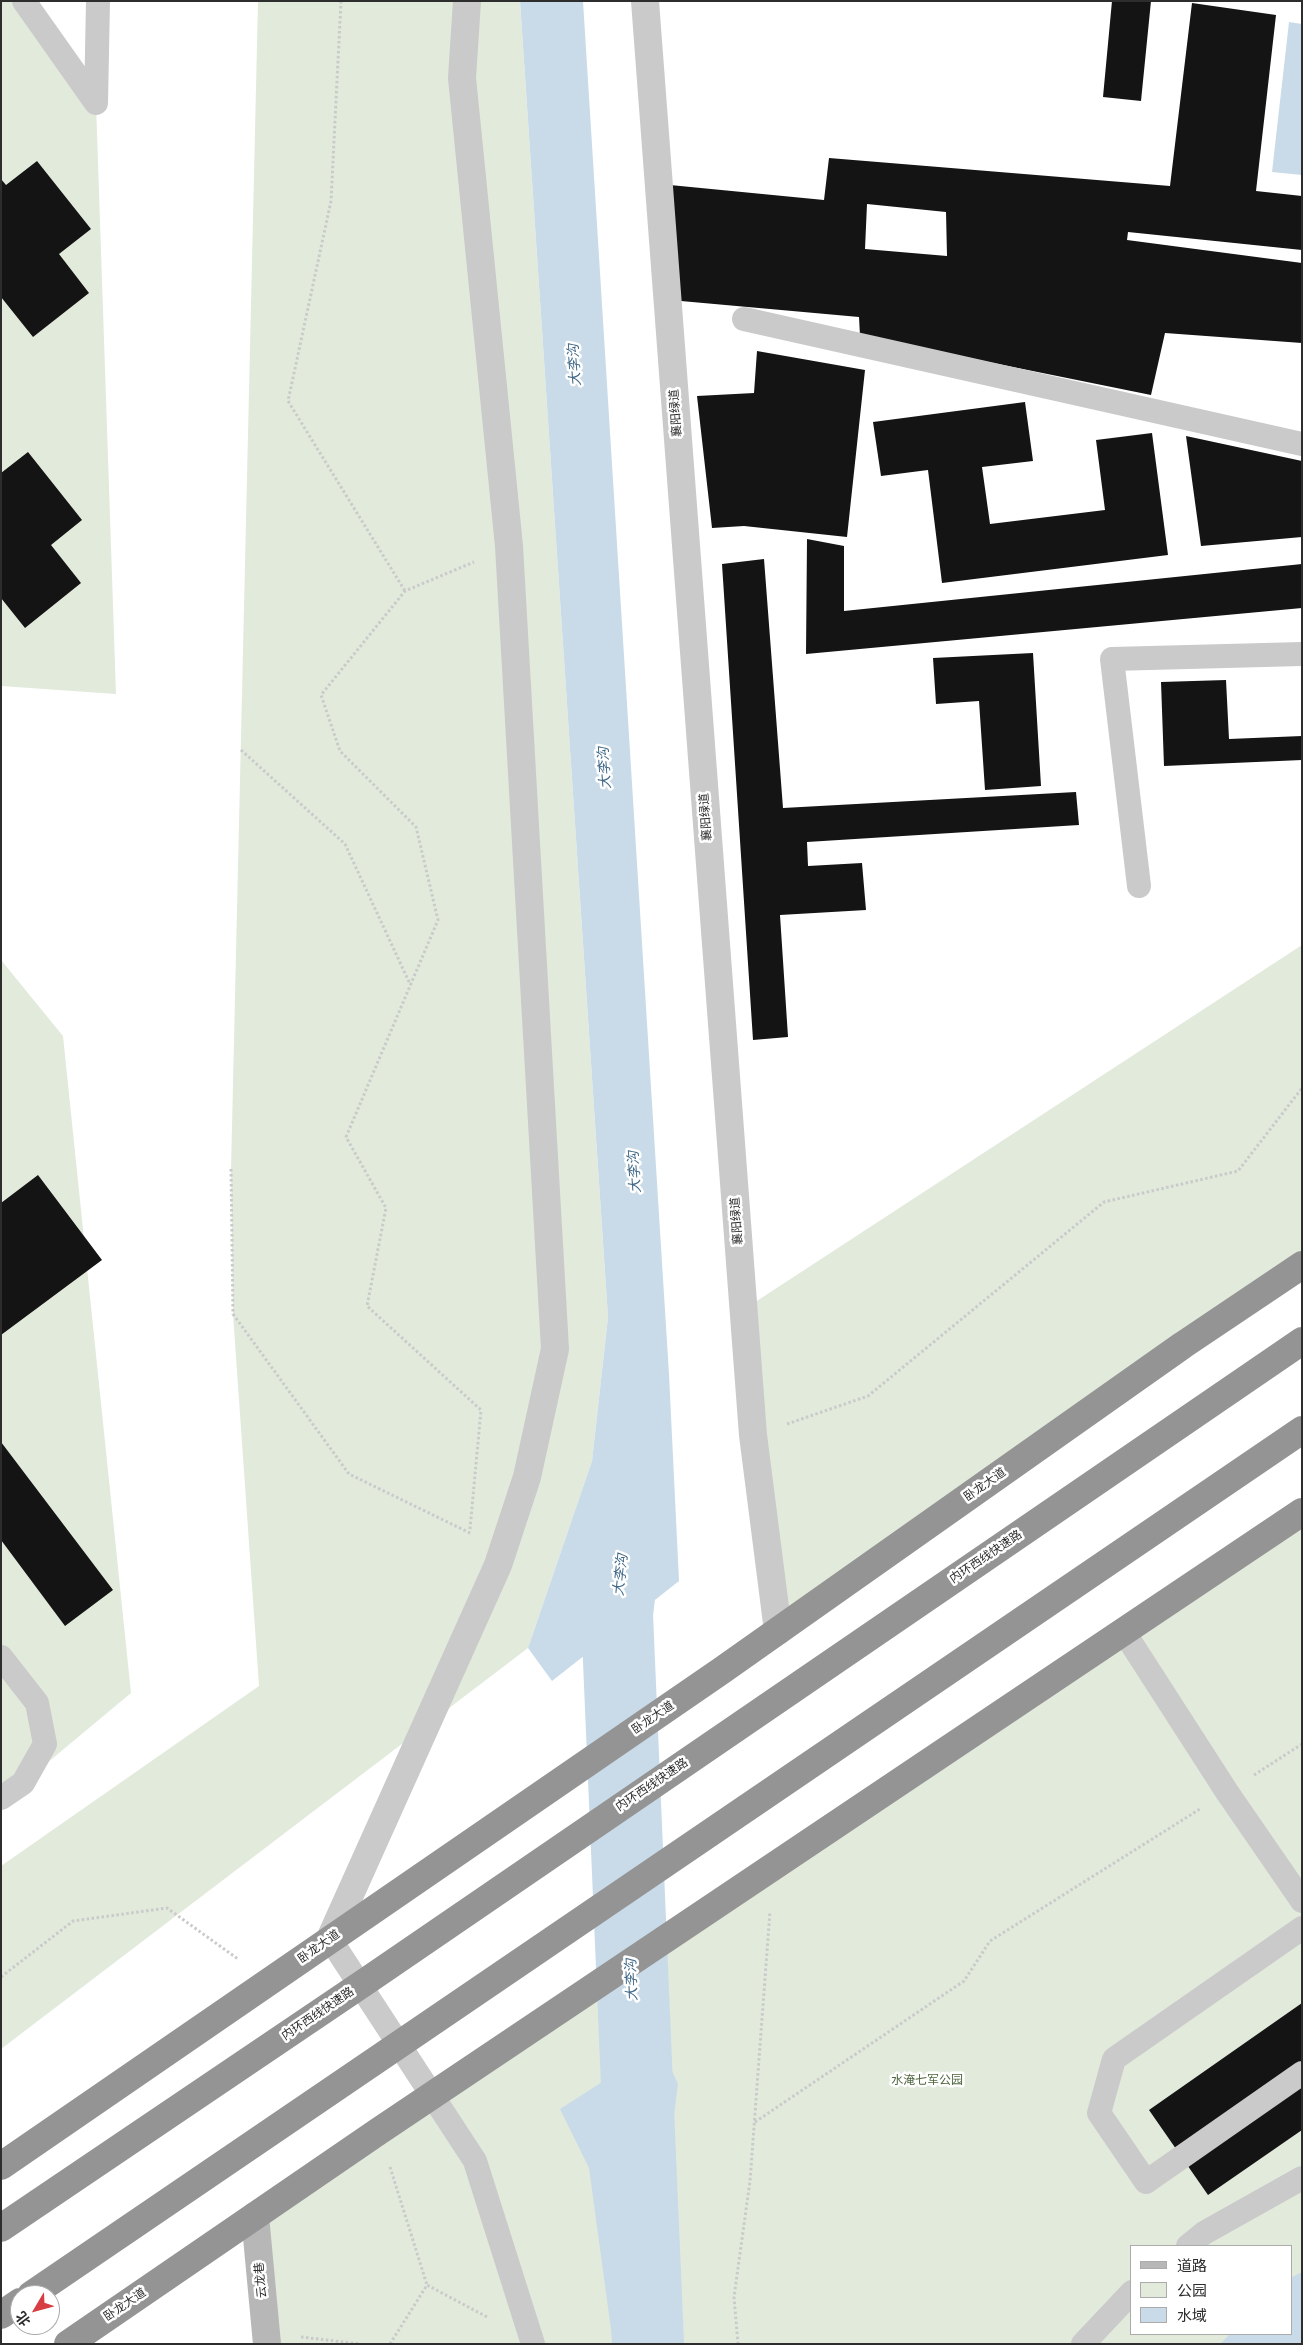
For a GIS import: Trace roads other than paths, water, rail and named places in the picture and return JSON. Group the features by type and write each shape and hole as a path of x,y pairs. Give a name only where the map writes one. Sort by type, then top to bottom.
{"highway":[{"name":"卧龙大道","path":"1,2166 721,1671 1183,1345 1302,1265"},
{"name":"内环西线快速路","path":"1,2228 1302,1341"},
{"path":"46,2285 1302,1430"},
{"name":"卧龙大道","path":"68,2344 379,2131 1302,1512"}],"street":[{"path":"330,1939 498,1565 527,1476 555,1349 509,546 462,78 467,1"},
{"name":"襄阳绿道","path":"645,1 753,1435 778,1631"},
{"name":"云龙巷","path":"255,2216 266,2338"}],"lane":[{"path":"24,1 96,102 98,1"},
{"path":"744,319 1302,444"},
{"path":"1139,886 1112,659 1302,654"},
{"path":"1124,1632 1227,1792 1302,1900"},
{"path":"1,1657 37,1703 46,1744 23,1783 1,1798"},
{"path":"1302,1928 1114,2059 1099,2113 1146,2182 1302,2073"},
{"path":"330,1939 475,2161 532,2342"},
{"path":"1189,2245 1204,2233 1302,2178"},
{"path":"1083,2344 1130,2294"}],"water":[{"path":"520,1 583,1 669,1374 679,1581 552,1681 528,1648 592,1461 608,1317"},
{"path":"1289,22 1302,24 1302,175 1272,172"},
{"path":"660,2045 678,2084 663,2199 678,2344 613,2344 589,2168 560,2109"},
{"path":"1302,2272 1302,2344 1220,2344 1229,2335 1293,2335 1293,2276"}],"waterway":[{"name":"大李沟","path":"627,1528 617,1614 648,2344"}],"park label":[{"name":"水淹七军公园","path":"927,2081"}]}
